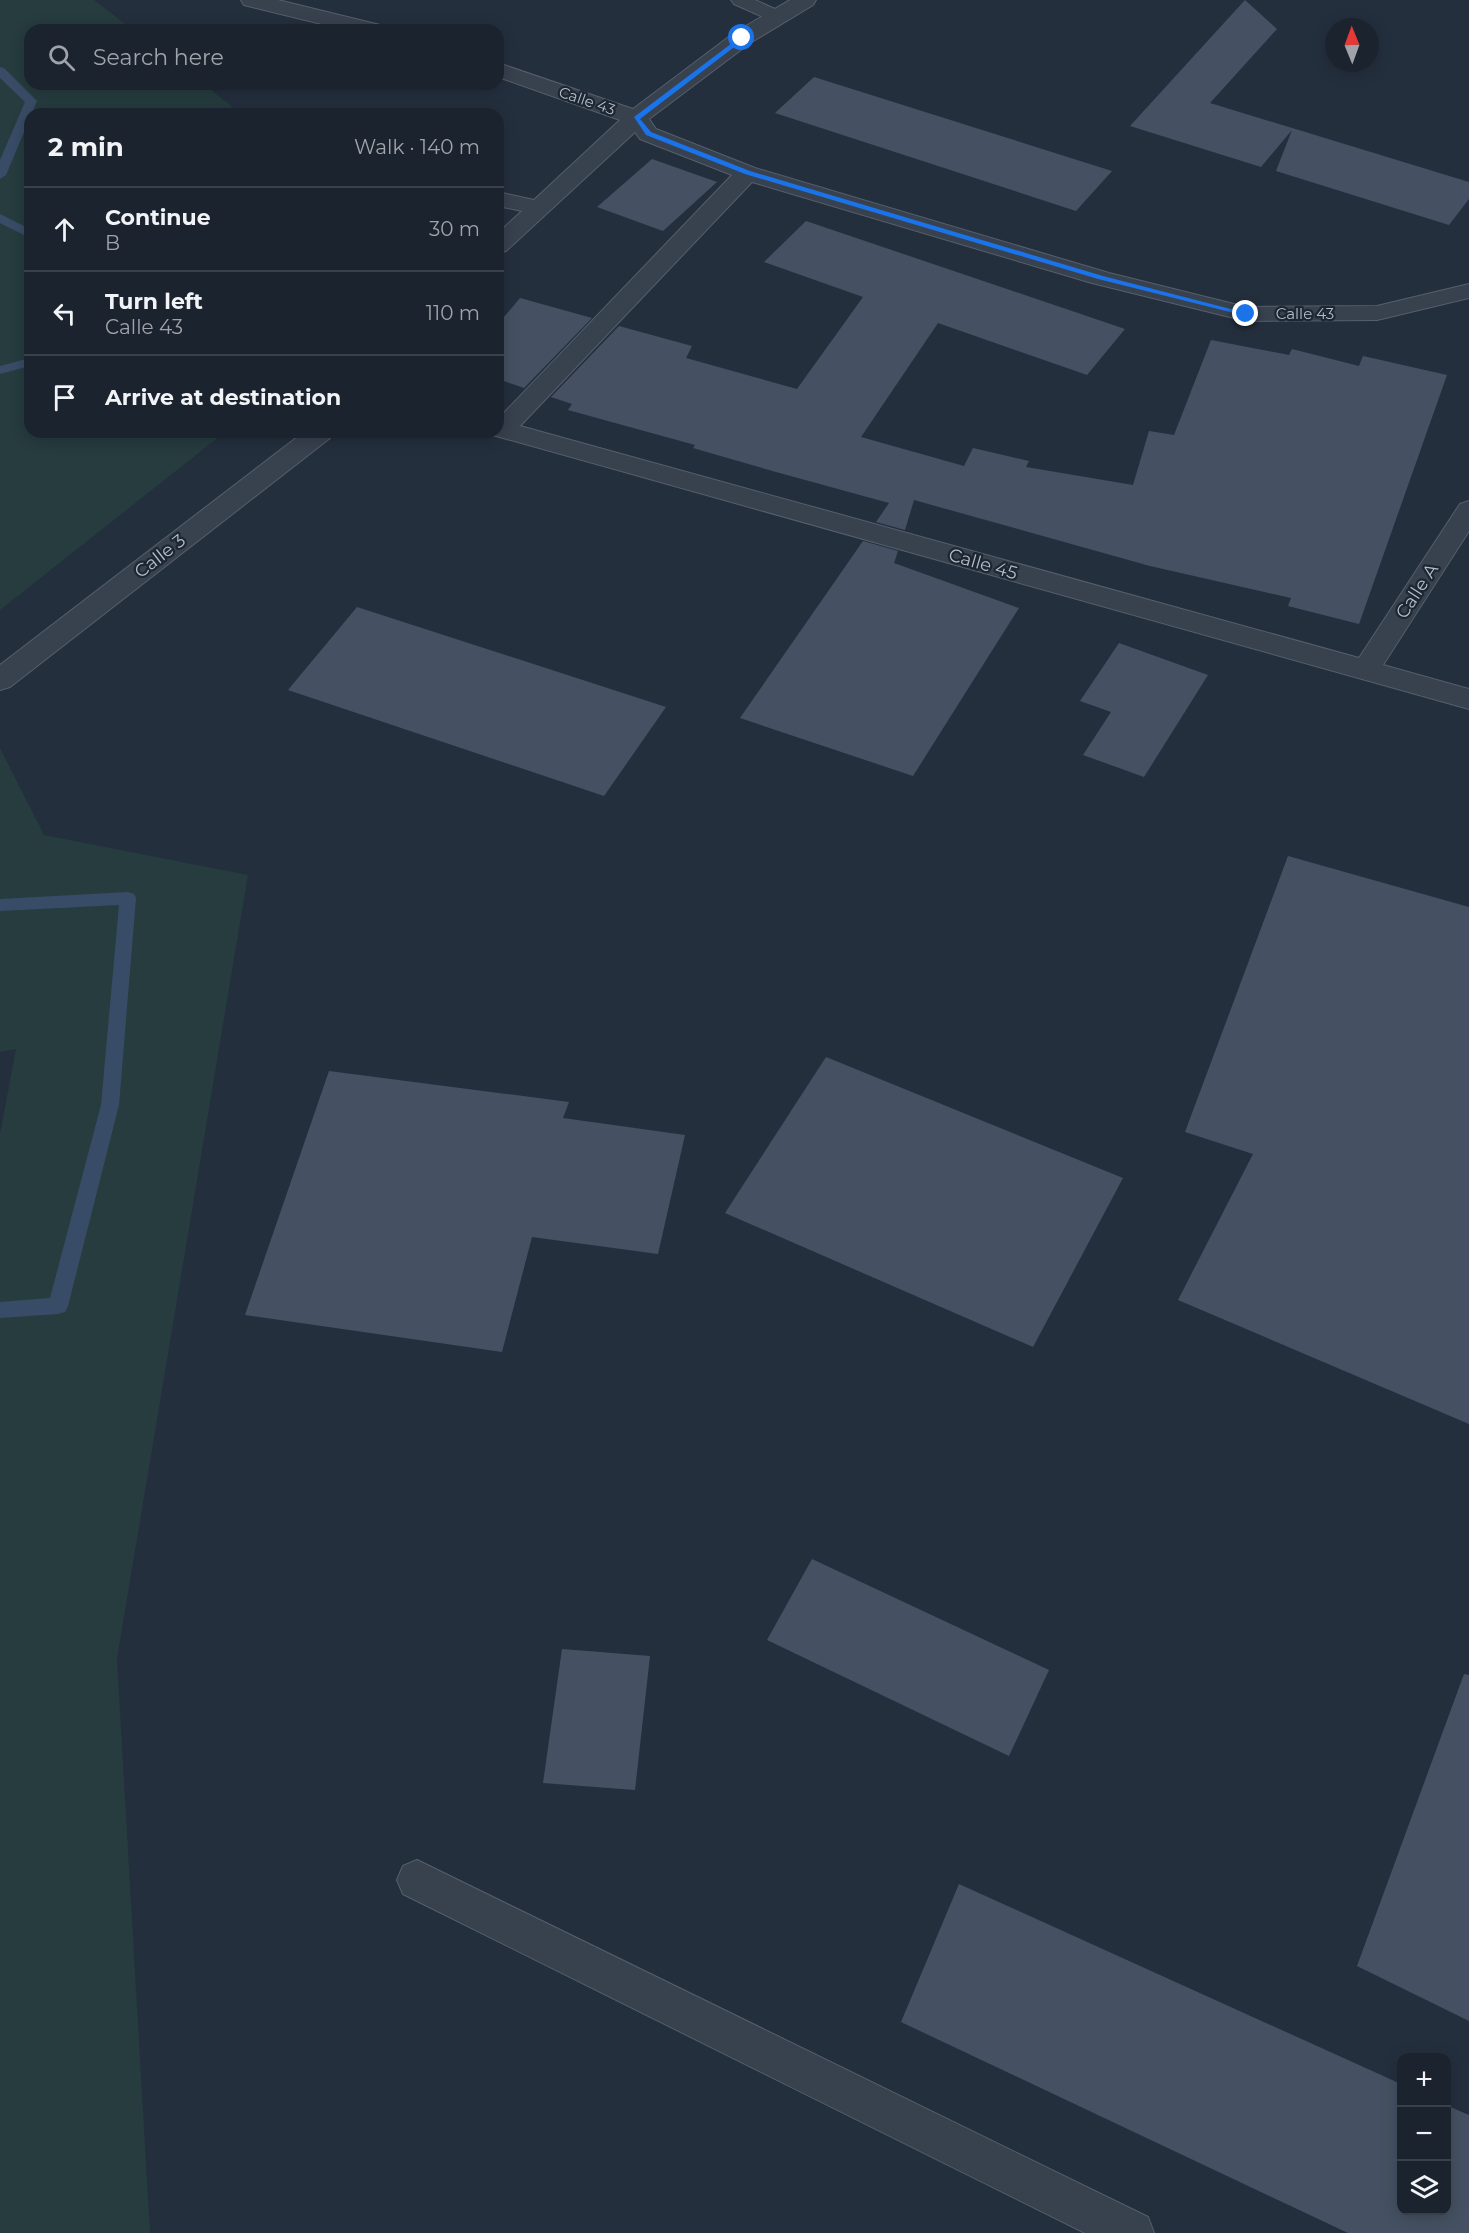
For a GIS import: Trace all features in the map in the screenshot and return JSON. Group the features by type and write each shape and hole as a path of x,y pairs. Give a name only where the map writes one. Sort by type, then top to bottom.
{"street":[{"path":"252,0 348,24"},
{"path":"504,240 636,118 742,38 805,0"},
{"name":"Calle 43","path":"504,72 636,118 648,134 747,173 1101,278 1246,314 1377,313 1469,291"},
{"path":"504,426 747,173"},
{"path":"504,200 538,208"},
{"name":"Calle 45","path":"504,430 1469,699"},
{"name":"Calle 3","path":"0,680 313,438"},
{"name":"Calle A","path":"1365,671 1469,510"},
{"path":"417,1880 1132,2233"}],"lane":[{"path":"740,0 778,17"}],"green space":[{"path":"0,0 94,0 125,24 24,24 24,90 211,90 234,108 24,108 24,438 217,438 0,610"},
{"path":"0,748 44,835 248,875 117,1659 150,2233 0,2233 0,1134 16,1049 0,1052"}],"building":[{"path":"1245,0 1277,29 1210,103 1469,182 1469,199 1449,225 1276,171 1292,130 1261,167 1130,126"},
{"path":"814,77 1112,171 1076,211 775,113"},
{"path":"652,159 717,182 663,231 597,207"},
{"path":"806,221 1125,329 1087,375 938,323 861,437 964,466 973,448 1029,461 1026,467 1133,485 1149,431 1174,435 1211,340 1289,355 1292,349 1359,366 1363,356 1447,375 1359,624 1288,606 1291,598 1150,566 914,500 905,530 876,522 889,503 568,410 572,404 551,397 619,326 692,346 686,358 797,389 863,297 764,262"},
{"path":"520,298 592,318 524,388 504,381 504,317"},
{"path":"863,541 898,551 894,563 1019,608 913,776 740,718"},
{"path":"357,607 666,707 604,796 288,690"},
{"path":"1119,643 1208,675 1144,777 1083,755 1111,712 1080,701"},
{"path":"1288,856 1469,907 1469,1424 1178,1300 1253,1154 1185,1132"},
{"path":"826,1057 1123,1178 1033,1347 725,1213"},
{"path":"329,1071 569,1102 563,1118 685,1135 658,1254 532,1237 502,1352 245,1315"},
{"path":"812,1559 1049,1670 1009,1756 767,1640"},
{"path":"562,1649 650,1656 635,1790 543,1783"},
{"path":"1464,1674 1469,1675 1469,2021 1357,1966"},
{"path":"959,1884 1397,2082 1397,2215 1451,2215 1451,2107 1469,2115 1469,2233 1348,2233 901,2022"}],"waterway":[{"path":"0,71 31,101 28,108"},
{"path":"0,175 24,118"},
{"path":"0,218 24,231"},
{"path":"0,370 24,364"},
{"path":"0,905 128,898 110,1105 58,1306 0,1310"}],"route":[{"path":"742,38 636,118 648,134 747,173 1101,278 1246,314"}]}
